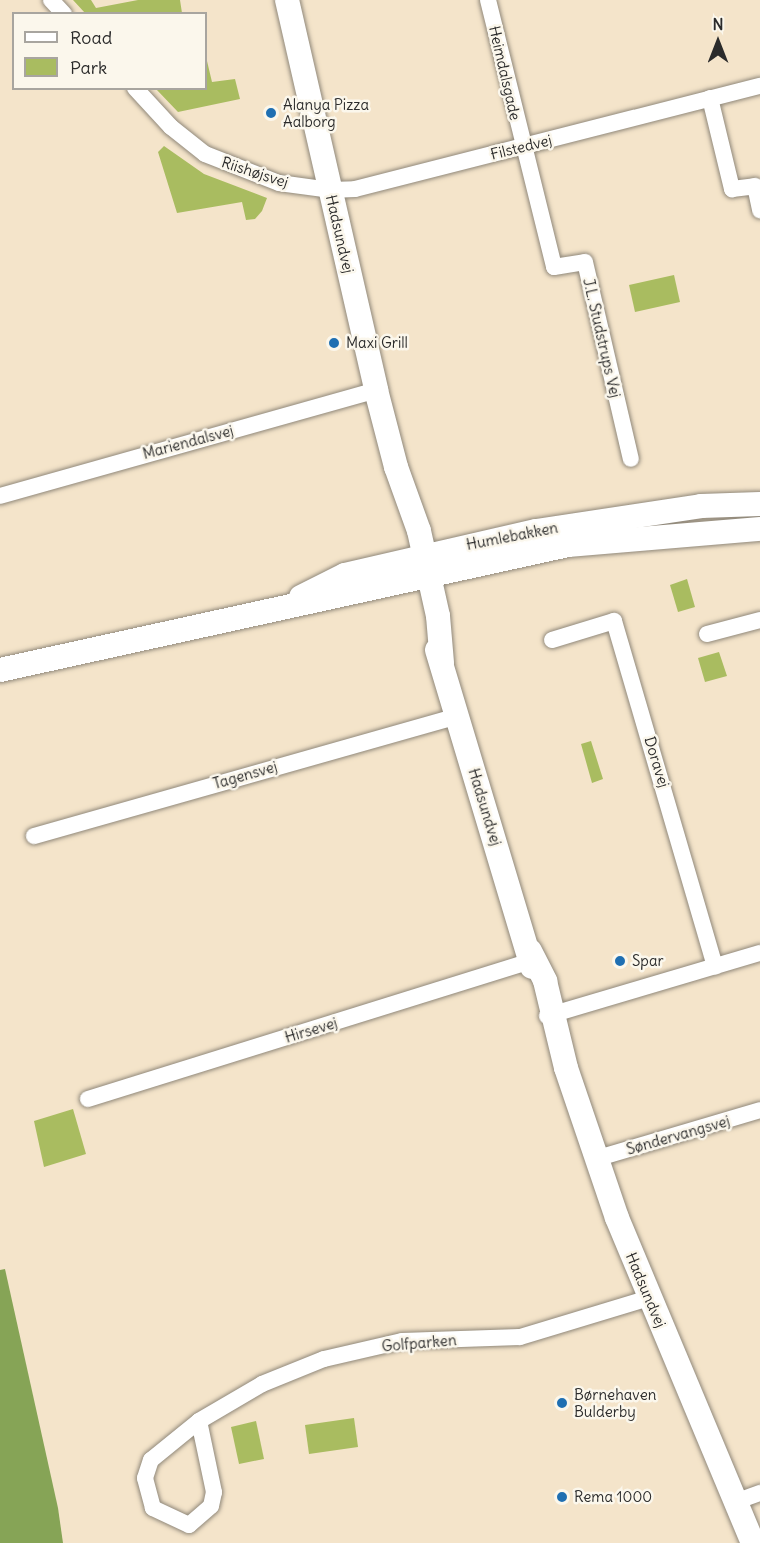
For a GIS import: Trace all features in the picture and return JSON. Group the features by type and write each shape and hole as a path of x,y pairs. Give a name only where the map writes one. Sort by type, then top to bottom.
{"street":[{"path":"51,0 62,12"},
{"name":"Hadsundvej","path":"287,0 376,390 457,716 532,958 545,981 552,1020 595,1159 649,1298 753,1543"},
{"name":"Heimdalsgade","path":"489,0 522,147"},
{"name":"Filstedvej","path":"330,190 355,189 760,86"},
{"name":"Riishøjsvej","path":"137,90 171,127 205,153 279,183 330,190"},
{"path":"711,98 732,189 755,186 760,210"},
{"name":"J.L. Studstrups Vej","path":"522,147 554,267 585,262 631,459"},
{"name":"Mariendalsvej","path":"0,496 376,390"},
{"name":"Humlebakken","path":"0,670 275,610 573,524 701,506 760,504"},
{"name":"Humlebakken","path":"420,567 568,545 760,529"},
{"path":"706,634 760,620"},
{"name":"Doravej","path":"552,640 615,621 715,967"},
{"name":"Tagensvej","path":"34,836 457,716"},
{"path":"552,1020 760,953"},
{"name":"Hirsevej","path":"88,1099 532,958"},
{"name":"Søndervangsvej","path":"595,1159 760,1110"},
{"name":"Golfparken","path":"199,1420 214,1492 211,1506 189,1525 153,1508 146,1478 152,1460 199,1420 262,1384 324,1359 402,1341 520,1337 649,1298"},
{"path":"735,1502 760,1493"}],"green space":[{"path":"73,0 91,0 96,8 138,0 180,0 182,12 84,12"},
{"path":"207,61 212,82 235,79 240,99 178,112 157,90 207,90"},
{"path":"164,146 204,174 267,198 262,211 255,219 246,220 242,202 177,213 158,152"},
{"path":"674,275 680,302 635,312 629,285"},
{"path":"687,579 695,607 678,612 670,585"},
{"path":"719,652 727,676 705,682 698,658"},
{"path":"591,741 603,779 592,783 581,744"},
{"path":"73,1109 86,1154 44,1167 34,1121"},
{"path":"5,1269 58,1508 63,1543 0,1543 0,1270"},
{"path":"354,1418 358,1447 309,1454 305,1425"},
{"path":"256,1421 264,1459 239,1464 231,1427"}],"place":[{"name":"Alanya Pizza Aalborg","path":"271,113"},
{"name":"Maxi Grill","path":"334,343"},
{"name":"Spar","path":"620,961"},
{"name":"Børnehaven Bulderby","path":"562,1403"},
{"name":"Rema 1000","path":"562,1497"}]}
